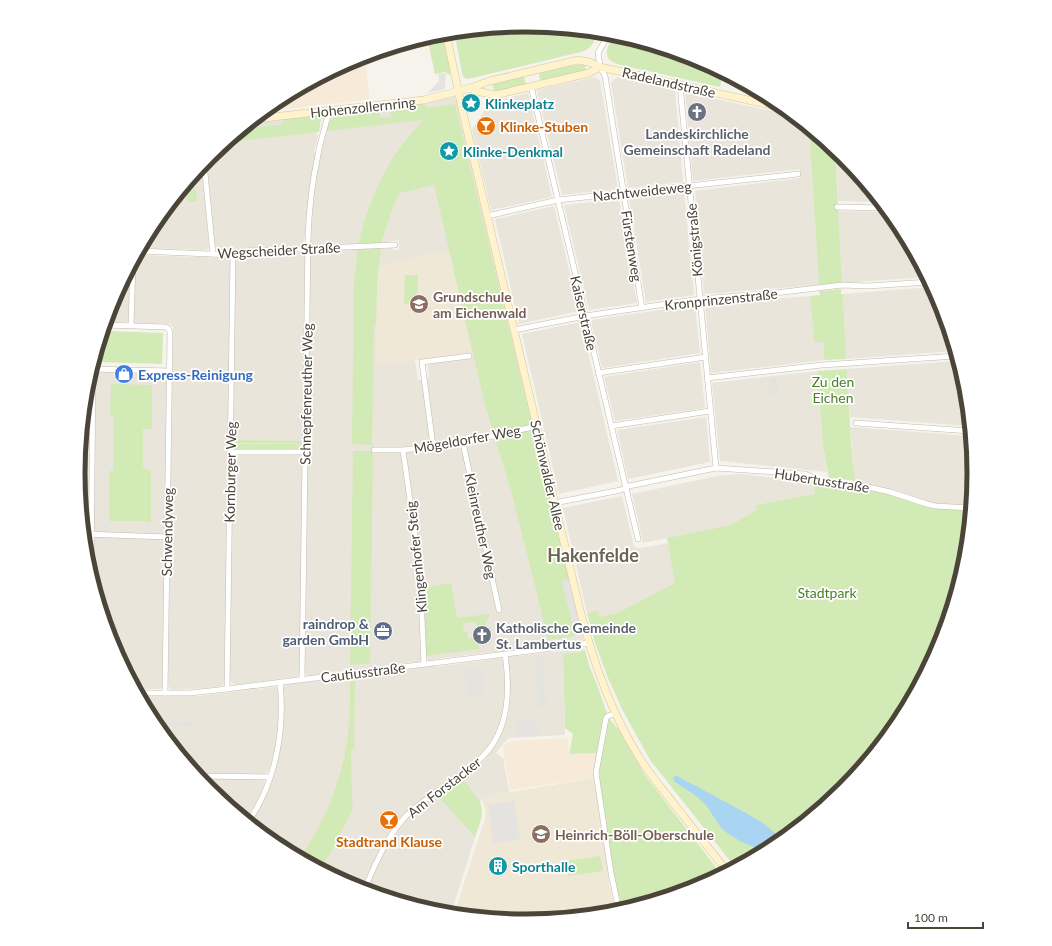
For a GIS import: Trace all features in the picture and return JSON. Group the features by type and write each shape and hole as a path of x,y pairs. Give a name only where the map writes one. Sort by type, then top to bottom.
{"main road":[{"name":"Schönwalder Allee","path":"447,39 487,216 588,643 603,684 616,713 641,761 724,867"},
{"name":"Hohenzollernring","path":"265,118 424,100 490,81 578,60 589,62 600,67"},
{"name":"Radelandstraße","path":"600,67 769,105"},
{"path":"470,88 495,95 589,73 600,67"}],"street":[{"path":"600,67 598,53 606,39"},
{"name":"Fürstenweg","path":"600,67 605,76 642,308"},
{"name":"Königstraße","path":"680,85 716,468"},
{"name":"Kaiserstraße","path":"531,86 638,539"},
{"name":"Schnepfenreuther Weg","path":"302,679 307,249 311,197 318,153 328,115 327,111"},
{"path":"205,171 213,254"},
{"name":"Nachtweideweg","path":"487,216 558,200 798,174"},
{"path":"837,207 878,208"},
{"name":"Wegscheider Straße","path":"144,251 233,255 246,251 395,245"},
{"name":"Kornburger Weg","path":"228,689 233,255"},
{"path":"110,325 131,326 133,273"},
{"name":"Kronprinzenstraße","path":"514,330 585,316 700,299 775,293 842,285 868,286 924,282"},
{"name":"Schwendyweg","path":"131,326 165,327 168,328 170,332 165,693"},
{"path":"432,446 422,362 469,356"},
{"path":"707,378 822,365 951,356"},
{"path":"598,374 706,357"},
{"path":"98,367 169,371"},
{"path":"91,545 93,389"},
{"path":"611,426 710,411"},
{"path":"856,423 965,431"},
{"name":"Mögeldorfer Weg","path":"374,450 403,450 463,442 537,426"},
{"name":"Kleinreuther Weg","path":"463,442 499,610"},
{"name":"Klingenhofer Steig","path":"403,450 420,572 424,664"},
{"path":"230,452 305,452"},
{"name":"Hubertusstraße","path":"554,503 621,490 716,468 805,474 827,482 873,488 890,492 931,505 965,508"},
{"path":"91,534 167,537"},
{"name":"Cautiusstraße","path":"144,692 190,693 228,689 588,643"},
{"name":"Am Forstacker","path":"367,884 382,849 397,827 418,805 482,757 495,740 502,726 507,702 508,690 505,654"},
{"path":"251,817 260,800 274,764 280,731 280,682"},
{"path":"616,713 606,718 596,773 611,873 618,905"},
{"path":"206,776 270,777"}],"shaded area":[{"path":"365,63 370,99 275,111 331,77"},
{"path":"446,73 445,89 428,93 439,81 438,74"},
{"path":"594,77 600,81 618,189 562,195 537,90"},
{"path":"617,77 675,90 683,182 628,188 611,83"},
{"path":"685,92 781,113 809,135 819,285 704,294 695,191 800,178 800,169 693,181"},
{"path":"528,93 552,197 491,210 472,130 490,102"},
{"path":"451,96 456,97 457,100 533,423 465,441 440,444 435,442 427,379 429,377 428,363 472,358 472,355 415,360 418,380 422,380 430,442 427,445 400,452 418,570 421,660 417,663 413,662 308,676 305,671 309,251 381,248 399,250 399,240 385,243 309,247 313,192 320,154 332,113"},
{"path":"283,119 283,124 253,127 260,122"},
{"path":"315,132 318,136 314,152 316,154 306,236 302,244 297,248 246,250 220,253 215,249 207,168 234,142"},
{"path":"836,159 858,182 874,202 838,201"},
{"path":"203,173 209,248 206,250 146,248 176,205"},
{"path":"684,192 694,295 646,302 629,198"},
{"path":"619,199 637,303 589,310 564,205"},
{"path":"554,206 579,311 519,324 495,219"},
{"path":"838,211 881,212 893,228 922,277 842,283"},
{"name":"Grundschule am Eichenwald","path":"449,250 472,353 376,365 378,266"},
{"path":"303,252 305,256 303,447 301,450 236,450 232,446 235,258 236,256 245,254"},
{"path":"142,255 231,259 225,683 221,686 173,690 168,686 173,327 170,324 135,323 133,321 135,269"},
{"path":"131,277 129,321 112,322"},
{"path":"926,287 944,331 950,351 846,359 843,294"},
{"path":"810,296 814,342 823,342 824,360 711,373 705,304"},
{"path":"695,305 700,353 602,368 591,320"},
{"path":"581,322 618,481 559,494 522,334"},
{"path":"953,361 959,387 964,426 850,417 847,369"},
{"path":"700,362 705,408 615,421 604,377"},
{"path":"817,371 823,446 827,472 720,461 712,383"},
{"path":"97,373 167,375 164,534 96,532 94,530"},
{"path":"777,376 779,394 770,395 768,378"},
{"path":"90,410 89,530 85,473"},
{"path":"706,417 710,462 628,479 617,430"},
{"path":"850,427 965,436 967,473 966,505 932,503 855,481"},
{"path":"534,430 583,640 579,643 517,648 516,650 435,659 434,661 429,661 426,657 423,588 406,454 408,451 456,445 464,451 497,613 501,612 466,447 468,444"},
{"path":"234,454 303,456 300,673 296,677 236,685 230,680 232,456"},
{"path":"740,474 813,482 815,494 755,505 756,510 731,525 643,543 632,494 717,476"},
{"path":"622,496 634,546 641,548 668,543 676,583 617,613 600,617 598,610 587,613 563,508"},
{"path":"97,536 165,540 162,688 142,689 130,668 108,615 100,587 93,561 94,539"},
{"path":"569,580 582,631 573,624 562,581"},
{"path":"582,647 586,650 563,655 565,735 509,738 496,753 503,758 509,792 482,799 480,802 481,818 453,908 412,899 368,885 392,837 401,824 422,806 485,759 495,746 509,711 509,658 512,655 518,656 562,651"},
{"path":"499,657 503,660 506,695 505,707 500,726 491,743 475,761 418,803 397,823 380,849 365,883 331,869 305,855 281,840 252,818 276,765 284,686 293,683 356,677 435,665 436,667"},
{"path":"544,657 546,706 538,707 536,658"},
{"path":"482,669 483,693 475,694 476,698 468,698 464,670"},
{"path":"277,687 278,730 271,765 268,772 264,774 203,773 159,718 146,696 198,696"},
{"path":"534,720 535,726 539,726 540,736 518,737 517,721"},
{"path":"162,722 193,722 193,727 165,726"},
{"path":"568,738 569,754 596,753 594,778 510,790 503,749 505,744 511,741"},
{"path":"207,778 262,779 265,783 257,802 249,816 235,805"},
{"name":"Heinrich-Böll-Oberschule","path":"594,778 610,888 614,905 555,913 526,914 497,913 456,908 485,818 485,808 482,799 494,795"},
{"path":"514,801 520,839 493,843 488,805"}],"green space":[{"path":"526,32 555,33 596,38 590,47 585,51 468,79 463,77 455,38 497,33"},
{"path":"443,40 451,74 449,75 445,72 435,74 428,43"},
{"path":"612,40 668,55 722,78 720,87 612,62 607,55 608,46"},
{"path":"585,64 586,71 540,81 539,73"},
{"path":"524,76 526,85 495,92 492,84"},
{"path":"422,102 428,108 455,104 569,580 562,581 575,636 548,640 510,487 485,405 434,185 399,193 391,212 381,244 358,245 365,219 380,181 393,157 423,120 326,131 333,117 330,117 334,113 379,108 380,118 391,117 390,107"},
{"path":"324,115 325,117 325,119 321,119 319,132 234,142 253,127 283,124 283,119"},
{"path":"809,135 836,159 842,283 819,285"},
{"path":"196,190 197,201 187,202 187,191"},
{"path":"381,248 377,282 376,326 374,326 372,445 352,444 354,282 358,249"},
{"path":"405,275 418,275 417,304 404,304"},
{"name":"Zu den Eichen","path":"841,289 841,294 843,294 846,359 824,360 823,342 814,342 810,296 820,295 819,291"},
{"path":"108,331 163,333 162,364 100,362"},
{"name":"Zu den Eichen","path":"847,369 851,444 855,481 835,478 829,479 823,446 817,371"},
{"path":"111,384 152,385 152,429 143,429 143,469 151,470 151,522 109,521 109,471 113,471 114,417 110,416"},
{"path":"234,440 301,441 301,445 294,443 234,444"},
{"path":"238,444 294,444 300,446 301,448 298,450 236,450 232,446"},
{"path":"353,451 372,451 373,454 370,663 350,665"},
{"name":"Stadtpark","path":"813,482 892,495 929,508 965,510 959,559 944,615 922,668 893,718 876,741 858,764 817,805 771,840 732,863 650,760 623,711 608,678 595,643 587,613 598,610 600,617 617,613 675,583 667,538 731,525 756,510 755,505 815,494"},
{"path":"451,583 457,618 489,614 488,620 485,621 487,630 477,631 477,624 475,622 463,623 464,632 467,631 468,639 477,639 479,649 426,656 423,588"},
{"path":"585,650 590,668 608,716 619,730 645,775 718,870 668,891 621,904 613,872 599,768 594,767 596,753 569,754 573,734 565,728 563,654 582,652"},
{"path":"350,681 355,681 354,749 351,750 353,806 332,850 322,864 303,854 325,815 337,784 348,736"},
{"path":"459,781 466,783 481,805 482,814 475,837 438,796"},
{"path":"600,856 603,871 568,876 566,861"}],"water":[{"path":"677,776 744,812 763,823 777,835 758,848 735,838 720,826 702,801 674,781 673,778"}],"place":[{"name":"Klinkeplatz","path":"471,103"},
{"name":"Landeskirchliche Gemeinschaft Radeland","path":"697,112"},
{"name":"Klinke-Stuben","path":"486,126"},
{"name":"Klinke-Denkmal","path":"449,151"},
{"name":"Grundschule am Eichenwald","path":"419,304"},
{"name":"Express-Reinigung","path":"124,374"},
{"name":"raindrop & garden GmbH","path":"383,631"},
{"name":"Katholische Gemeinde St. Lambertus","path":"482,635"},
{"name":"Stadtrand Klause","path":"389,820"},
{"name":"Heinrich-Böll-Oberschule","path":"541,834"},
{"name":"Sporthalle","path":"498,866"}],"district":[{"name":"Hakenfelde","path":"593,555"}]}
